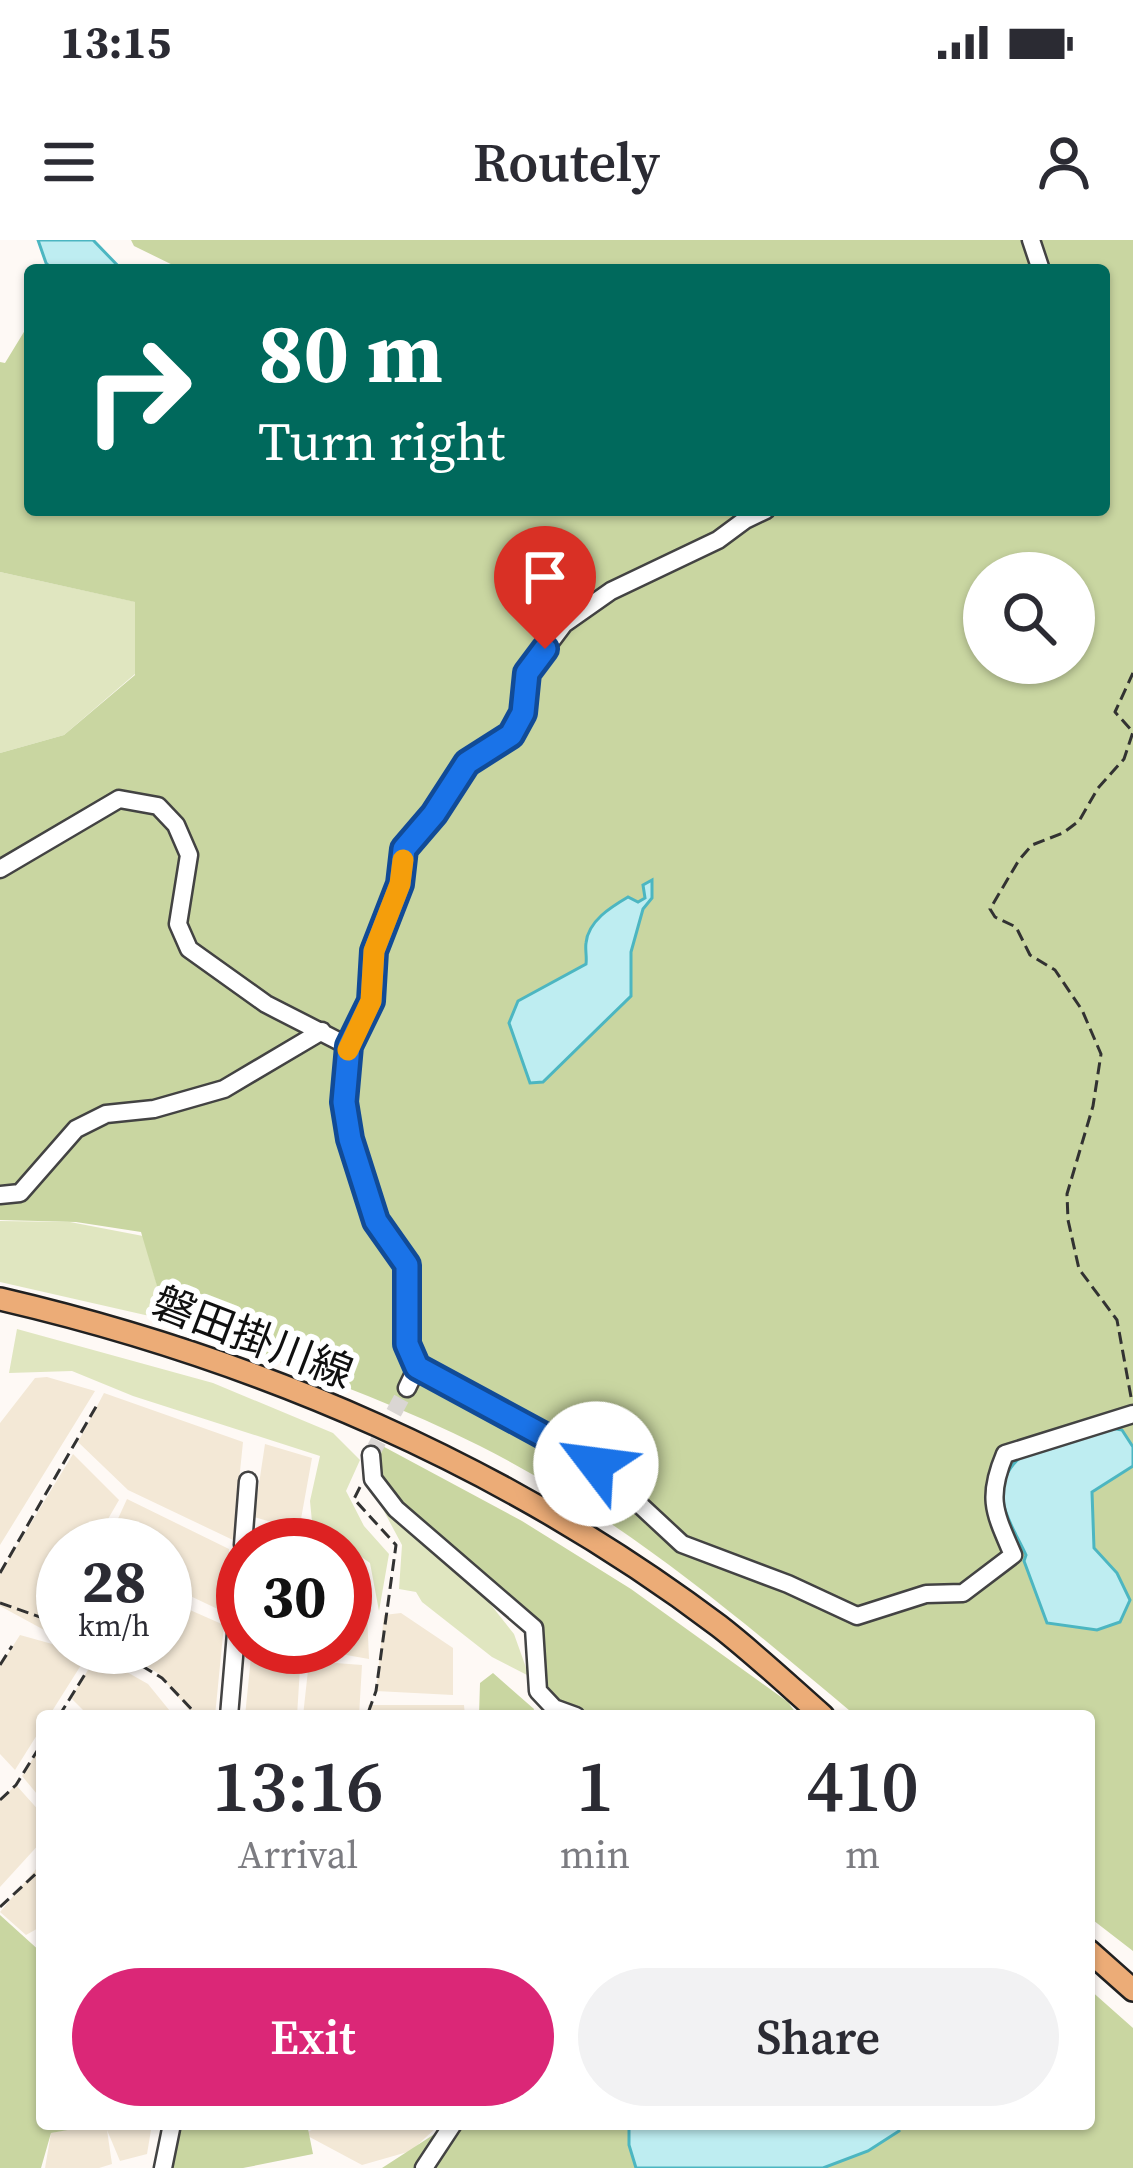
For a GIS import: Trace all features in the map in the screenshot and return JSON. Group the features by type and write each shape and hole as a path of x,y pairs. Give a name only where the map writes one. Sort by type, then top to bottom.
{"main road":[{"name":"磐田掛川線","path":"0,1299 103,1323 261,1376 492,1478 606,1547 721,1628 816,1710"},
{"path":"1095,1956 1133,1990"}],"street":[{"path":"753,516 718,541 611,591 563,624 527,673 523,713 511,735 467,763 404,849 400,884 374,951 371,1001 349,1046 344,1102 350,1139 376,1221 407,1265 407,1344 417,1367 596,1464 682,1544 857,1616 926,1594 963,1593 1013,1556 993,1510 992,1484 1005,1454 1133,1412"},
{"path":"0,869 119,799 158,806 176,825 189,855 178,924 189,949 266,1004 349,1046"},
{"path":"0,1196 20,1192 76,1129 106,1114 154,1109 224,1089 322,1031"},
{"path":"407,1388 417,1367"},
{"path":"371,1457 373,1479 396,1509 534,1628 538,1691 560,1710"},
{"path":"245,1518 248,1481"},
{"path":"229,1710 232,1674"},
{"path":"163,2168 171,2130"},
{"path":"424,2168 449,2130"}],"path":[{"path":"1133,673 1115,706 1133,732 1124,760 1097,788 1078,821 1064,833 1032,845 990,909 1016,927 1030,955 1055,970 1082,1010 1101,1054 1093,1106 1066,1194 1068,1220 1079,1269 1117,1321 1133,1412"},
{"path":"0,1573 98,1405"},
{"path":"370,1710 397,1561 396,1545 355,1499 371,1457"},
{"path":"0,1603 36,1616"},
{"path":"0,1664 13,1646"},
{"path":"63,1710 85,1674"},
{"path":"155,1674 192,1710"},
{"path":"0,1800 16,1785 36,1753"},
{"path":"0,1907 36,1874"}],"shaded area":[{"path":"35,1378 95,1391 0,1545 0,1423"},
{"path":"104,1393 243,1442 235,1518 216,1518 216,1532 128,1490 78,1442"},
{"path":"265,1444 312,1458 301,1518 254,1517"},
{"path":"73,1454 119,1500 109,1518 36,1518 36,1626 0,1606 0,1574"},
{"path":"127,1499 166,1518 118,1518"},
{"path":"192,1531 216,1543 216,1608 192,1597"},
{"path":"192,1611 216,1621 219,1674 216,1710 189,1710 159,1674 192,1674"},
{"path":"401,1613 453,1648 453,1695 376,1691 384,1615"},
{"path":"20,1635 36,1639 36,1674 75,1674 53,1710 36,1710 36,1737 15,1770 0,1754 0,1666"},
{"path":"86,1674 130,1674 148,1684 169,1710 83,1710 71,1698"},
{"path":"249,1674 300,1674 297,1710 246,1710"},
{"path":"308,1674 361,1674 359,1710 304,1710"},
{"path":"368,1705 464,1705 464,1710 369,1710"},
{"path":"36,1754 36,1793 22,1776"},
{"path":"16,1785 36,1807 36,1848 0,1887 0,1800"},
{"path":"36,1869 36,1929 26,1935 0,1912"},
{"path":"107,2130 112,2164 45,2168 51,2133"},
{"path":"107,2130 151,2130 147,2154 120,2161"},
{"path":"312,2130 434,2130 411,2151 362,2165 304,2134"}],"green space":[{"path":"131,240 1133,240 1133,1951 1095,1922 1095,1710 849,1710 676,1570 531,1474 404,1411 167,1320 141,1232 76,1222 0,1220 0,753 64,735 135,675 135,602 0,572 0,362 5,363 24,332 24,516 1110,516 1110,264 171,264"},
{"path":"0,572 136,602 135,674 64,735 0,753"},
{"path":"0,1221 70,1222 143,1236 167,1320 0,1282"},
{"path":"17,1329 213,1383 333,1433 360,1460 346,1491 360,1518 312,1518 310,1501 320,1456 133,1396 72,1371 9,1373"},
{"path":"375,1442 522,1521 631,1589 794,1710 564,1710 538,1691 534,1628 373,1479"},
{"path":"378,1500 466,1573 514,1634 529,1676 492,1657 422,1602 416,1592 399,1589 402,1545"},
{"path":"372,1535 389,1554 379,1611 372,1574"},
{"path":"493,1673 534,1710 479,1710 480,1683"},
{"path":"0,1915 36,1948 36,2130 68,2130 51,2133 41,2168 0,2168"},
{"path":"1095,1994 1133,2028 1133,2168 382,2168 441,2130 1095,2130"},
{"path":"181,2130 308,2130 313,2154 243,2168 172,2168"}],"water":[{"path":"38,240 93,240 116,264 47,264"},
{"path":"652,880 652,898 643,909 631,952 631,996 543,1082 530,1083 509,1023 518,1001 586,964 588,935 596,921 628,897 638,902 645,898 643,885"},
{"path":"1100,1426 1122,1430 1133,1447 1133,1466 1092,1492 1094,1548 1117,1573 1130,1600 1120,1622 1097,1630 1047,1623 1003,1501 1010,1468 1021,1456 1051,1440"},
{"path":"629,2130 899,2131 868,2151 823,2168 636,2168"}],"tunnel":[{"path":"371,1455 407,1388"}],"slow traffic":[{"path":"348,1050 371,1001 374,951 400,884 403,860"}],"route":[{"path":"545,649 527,673 523,713 511,735 467,763 404,849 400,884 374,951 371,1001 349,1046 344,1102 350,1139 376,1221 407,1265 407,1344 417,1367 596,1464"}]}
